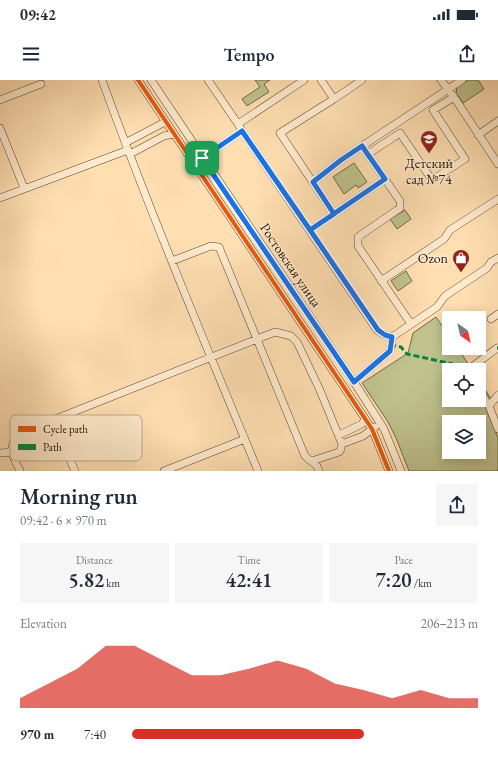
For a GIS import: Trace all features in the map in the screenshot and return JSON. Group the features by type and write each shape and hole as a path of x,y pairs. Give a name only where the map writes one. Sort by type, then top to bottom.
{"street":[{"path":"102,80 172,261 258,471"},
{"name":"Ростовская улица","path":"138,80 372,429 389,471"},
{"name":"Ростовская улица","path":"151,80 381,424 401,471"},
{"path":"208,80 378,330 385,335 392,337"},
{"path":"238,124 304,80"},
{"path":"321,80 334,99"},
{"path":"334,214 280,133 362,80"},
{"path":"441,80 447,90 454,97 498,164"},
{"path":"313,182 341,160 462,80"},
{"path":"0,100 41,84"},
{"path":"368,154 400,133 432,180 465,159 433,110 454,97"},
{"path":"478,134 498,121"},
{"path":"128,149 165,122"},
{"path":"0,128 24,188"},
{"path":"193,164 242,131"},
{"path":"0,198 128,149 173,134"},
{"path":"362,146 400,201 400,208 358,237 358,246 411,324"},
{"path":"310,230 385,179"},
{"path":"381,281 444,239 452,228 498,199"},
{"path":"172,261 211,246 219,247 305,456 317,466 319,471"},
{"path":"354,382 390,351 392,337 438,307 445,296 487,268 491,262 498,258"},
{"path":"491,319 498,314"},
{"path":"68,415 275,332 292,336 297,342 319,388 342,444 339,452 312,462"},
{"path":"477,363 497,348"},
{"path":"489,406 498,396"},
{"path":"486,401 498,429"},
{"path":"339,435 362,424 365,419"},
{"path":"342,444 363,436 381,424"},
{"path":"164,471 245,439"},
{"path":"0,453 10,452"},
{"path":"15,461 20,471"},
{"path":"71,461 75,471"}],"green space":[{"path":"255,80 270,80 264,84 269,92 247,106 242,99 260,87"},
{"path":"468,80 478,80 484,89 463,103 456,93 457,87"},
{"path":"354,163 367,182 358,188 356,185 344,194 333,177"},
{"path":"405,210 411,219 397,229 390,219"},
{"path":"406,271 412,281 398,291 391,281"},
{"path":"436,317 442,326 442,355 462,355 468,363 442,363 442,407 485,407 498,438 498,471 409,471 388,422 362,383 408,353 413,333"},
{"path":"486,391 491,399 486,405"}],"marked path":[{"path":"390,345 401,347 407,354 448,363"}],"cycle path":[{"path":"138,80 372,429 389,471"}],"place":[{"name":"Детский сад №74","path":"429,154"},
{"name":"Ozon","path":"461,273"}],"route":[{"path":"202,158 242,131 310,230 334,214 385,179 362,146 313,182 334,214 310,230 378,330 385,335 392,337 390,351 354,382 311,316 202,158"}]}
